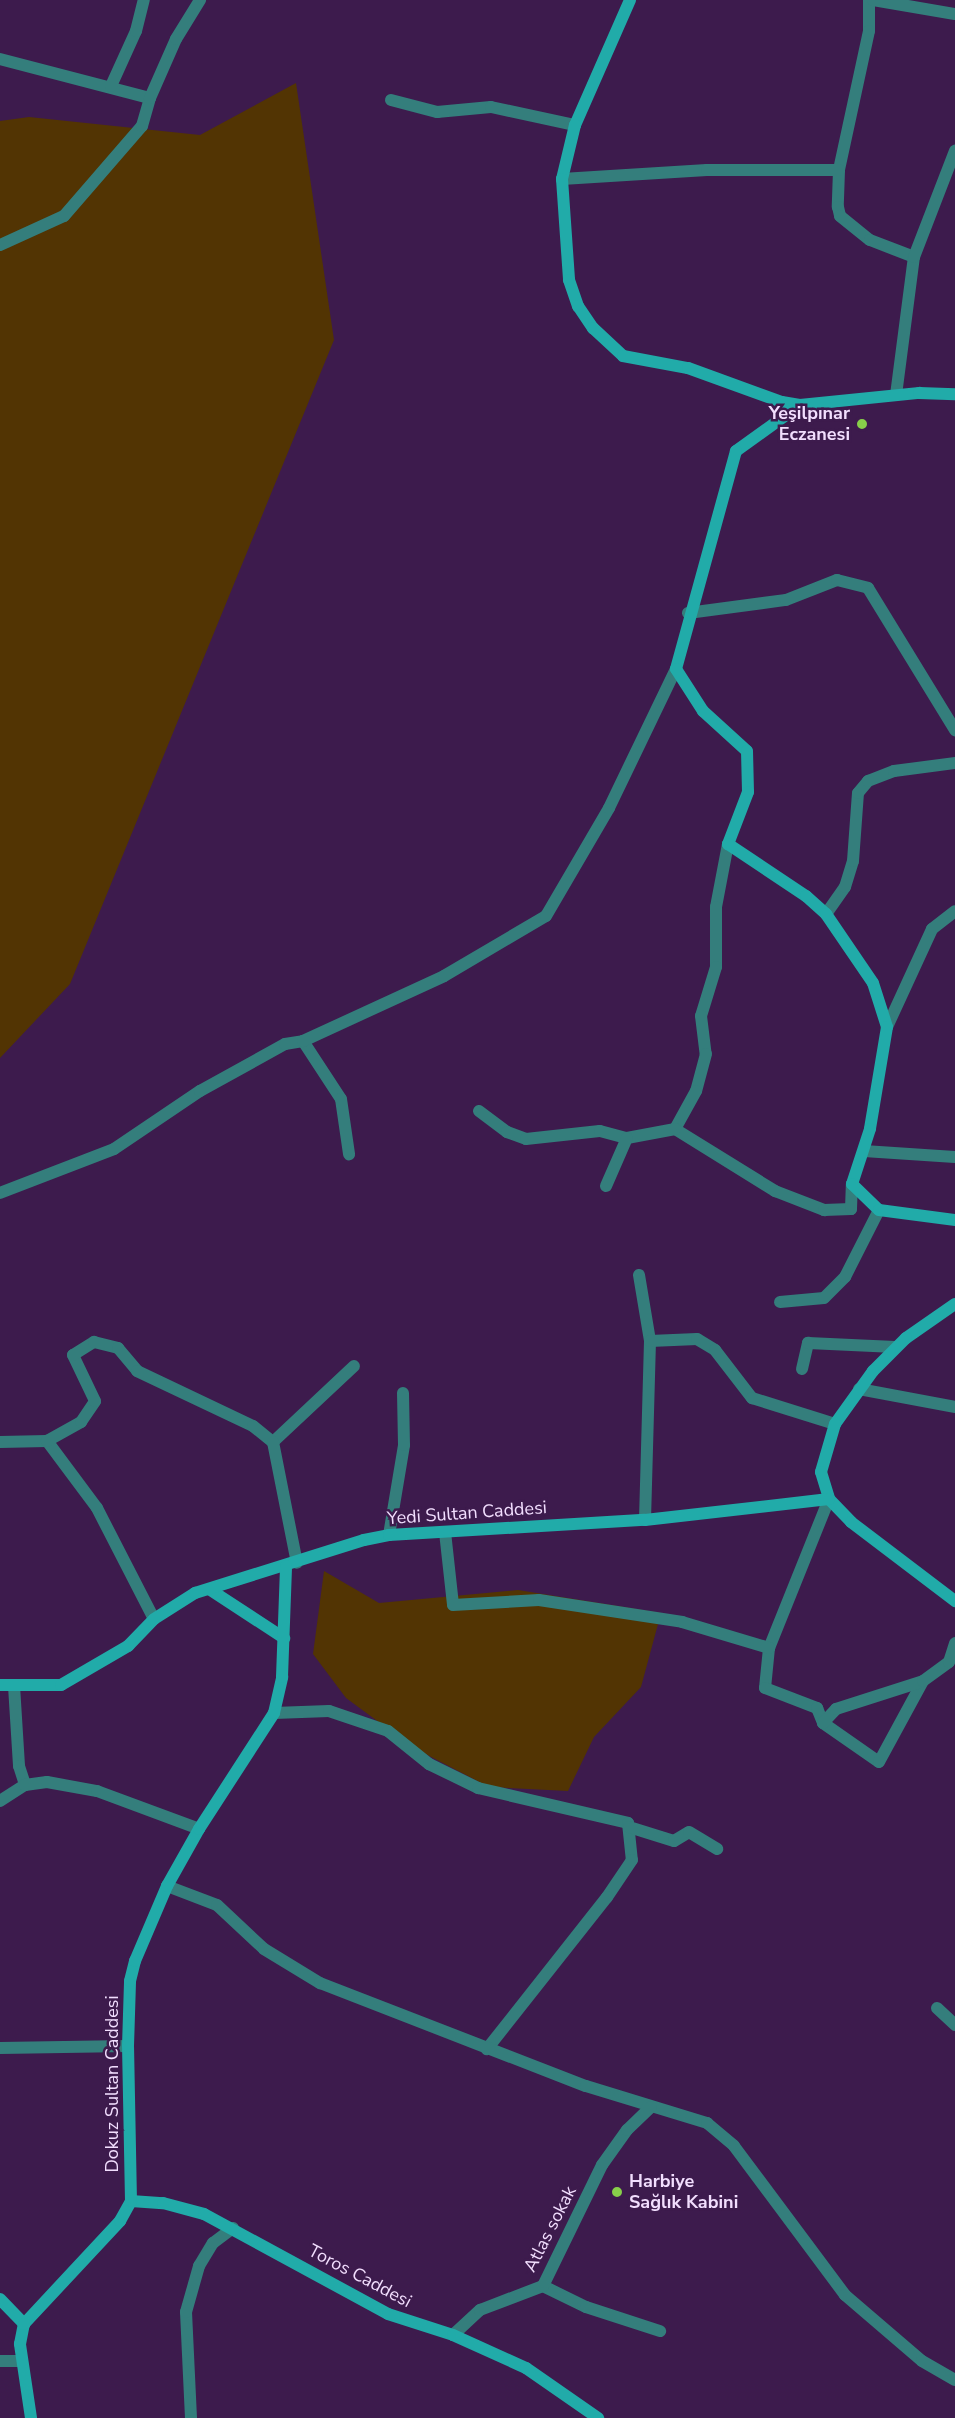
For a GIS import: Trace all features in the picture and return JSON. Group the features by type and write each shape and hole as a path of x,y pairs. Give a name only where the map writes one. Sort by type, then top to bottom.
{"street":[{"path":"111,86 136,31 144,0"},
{"path":"0,245 64,216 142,126 150,98 176,39 200,0"},
{"path":"630,0 575,125 562,178 569,280 578,306 607,345 639,362 688,368 800,405 896,395 955,394"},
{"path":"914,257 870,240 840,216 839,170 869,31 871,0 955,14"},
{"path":"0,59 80,82 111,86 150,98"},
{"path":"391,99 437,112 491,107 575,125"},
{"path":"896,395 914,257 955,151"},
{"path":"562,178 707,170 839,170"},
{"path":"0,1193 114,1149 200,1091 285,1044 303,1041 444,976 546,916 609,808 676,669 688,613 716,534 736,451 800,405"},
{"path":"688,613 786,600 837,580 868,588 955,730"},
{"path":"675,1129 696,1091 705,1054 701,1016 716,967 716,907 728,844 748,792 747,751 703,711 676,669"},
{"path":"826,914 845,887 853,861 858,793 868,781 894,771 955,763"},
{"path":"728,844 806,896 826,914 873,983 887,1027"},
{"path":"479,1111 507,1132 526,1139 600,1131 627,1138 675,1129 775,1191 824,1210 851,1209 852,1184 864,1150 881,1078 887,1027 932,929 955,911"},
{"path":"303,1041 341,1099 349,1154"},
{"path":"606,1186 627,1138"},
{"path":"864,1150 955,1156"},
{"path":"852,1184 879,1210 955,1220"},
{"path":"780,1302 824,1298 844,1276 879,1210"},
{"path":"639,1275 650,1341 645,1520"},
{"path":"955,1304 895,1347 859,1389 835,1424 821,1472 830,1499 879,1546 955,1601"},
{"path":"650,1341 697,1339 715,1350 752,1398 835,1424"},
{"path":"0,1442 46,1441 81,1422 95,1401 73,1355 93,1342 118,1348 136,1371 253,1426 273,1442 292,1564"},
{"path":"802,1369 808,1343 895,1347"},
{"path":"273,1442 354,1366"},
{"path":"859,1389 955,1407"},
{"path":"389,1535 404,1445 403,1393"},
{"path":"46,1441 97,1508 154,1619"},
{"path":"830,1499 769,1648 765,1688 817,1708 823,1724 879,1762 923,1681"},
{"name":"Yedi Sultan Caddesi","path":"0,1685 61,1685 128,1646 154,1619 171,1606 209,1589 389,1535 645,1520 830,1499"},
{"path":"445,1532 453,1605 538,1600 682,1622 769,1648"},
{"name":"Dokuz Sultan Caddesi","path":"130,2201 128,2046 130,1981 135,1961 167,1886 199,1829 274,1713 292,1564"},
{"path":"209,1589 284,1638"},
{"path":"823,1724 836,1709 923,1681 949,1662 955,1643"},
{"path":"14,1686 19,1766 25,1785"},
{"path":"274,1713 329,1711 388,1731 429,1764 478,1788 628,1823 632,1860 607,1897 487,2049"},
{"path":"0,1800 25,1785 47,1782 97,1791 199,1829"},
{"path":"628,1827 674,1841 689,1832 717,1849"},
{"path":"167,1886 217,1905 264,1949 320,1983 487,2049 651,2107 707,2123 734,2146 845,2295 922,2361 955,2380"},
{"path":"937,2008 955,2025"},
{"path":"0,2048 128,2046"},
{"name":"Atlas sokak","path":"453,2335 480,2310 543,2286 602,2165 627,2130 651,2107"},
{"path":"31,2418 22,2361 24,2324 120,2222 130,2201"},
{"name":"Toros Caddesi","path":"130,2201 187,2208 233,2228 388,2314 453,2335 526,2368 598,2418"},
{"path":"191,2418 186,2312 199,2266 213,2243 233,2228"},
{"path":"543,2286 586,2307 660,2331"},
{"path":"0,2299 24,2324"},
{"path":"0,2361 22,2361"}],"shaded area":[{"path":"296,83 334,340 70,984 0,1058 0,121 29,117 200,135"},
{"path":"324,1571 379,1603 518,1590 661,1613 641,1687 594,1737 568,1791 489,1787 414,1748 346,1698 313,1654"}],"place":[{"name":"Yeşilpınar Eczanesi","path":"862,424"},
{"name":"Harbiye Sağlık Kabini","path":"617,2192"}]}
